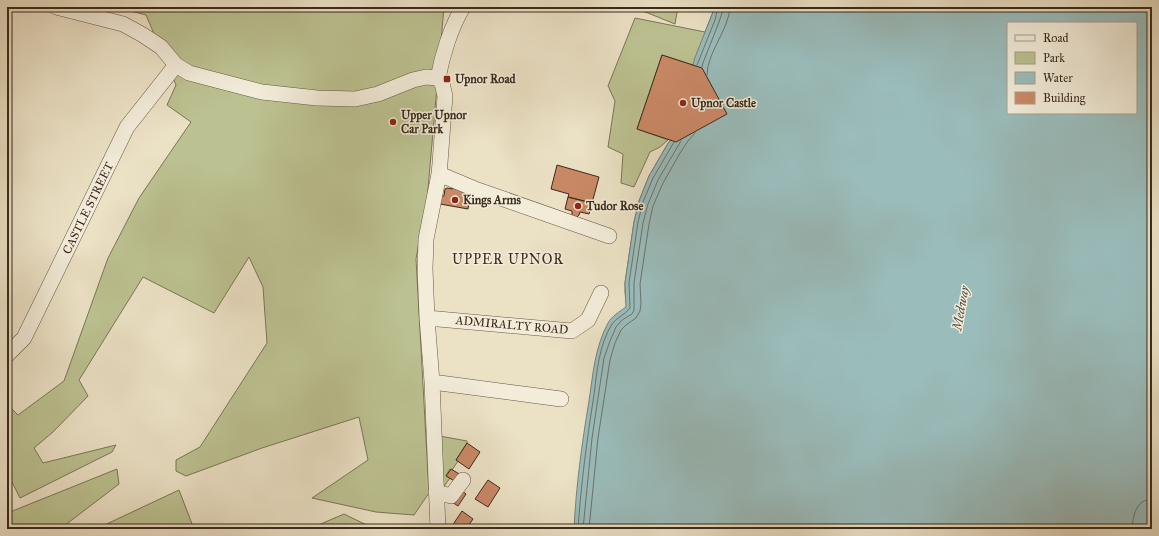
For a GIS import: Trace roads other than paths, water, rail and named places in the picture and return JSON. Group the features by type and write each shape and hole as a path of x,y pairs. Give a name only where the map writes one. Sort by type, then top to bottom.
{"street":[{"path":"56,7 122,24 161,47 176,65 189,73 262,92 317,98 355,99 378,94 412,80 426,77 438,78 442,83 445,96 439,174 426,239 425,269 426,318 432,382 438,529"},
{"path":"438,78 440,65 457,17 463,7"},
{"name":"CASTLE STREET","path":"7,355 24,338 127,127 176,65"},
{"path":"439,174 475,189 609,236"},
{"name":"ADMIRALTY ROAD","path":"426,318 572,332 588,320 600,293"},
{"path":"432,382 561,399"},
{"path":"436,492 451,496 463,480"}],"water":[{"name":"Medway","path":"715,7 1152,7 1152,505 1147,529 574,529 582,449 597,351 608,323 614,316 626,307 625,283 634,222 639,201 649,176 676,132 692,75 694,60"}],"place":[{"name":"Upnor Road","path":"447,79"},
{"name":"Upnor Castle","path":"683,103"},
{"name":"Upper Upnor Car Park","path":"393,122"},
{"name":"Kings Arms","path":"455,200"},
{"name":"Tudor Rose","path":"578,206"}],"district":[{"name":"UPPER UPNOR","path":"508,259"}]}
